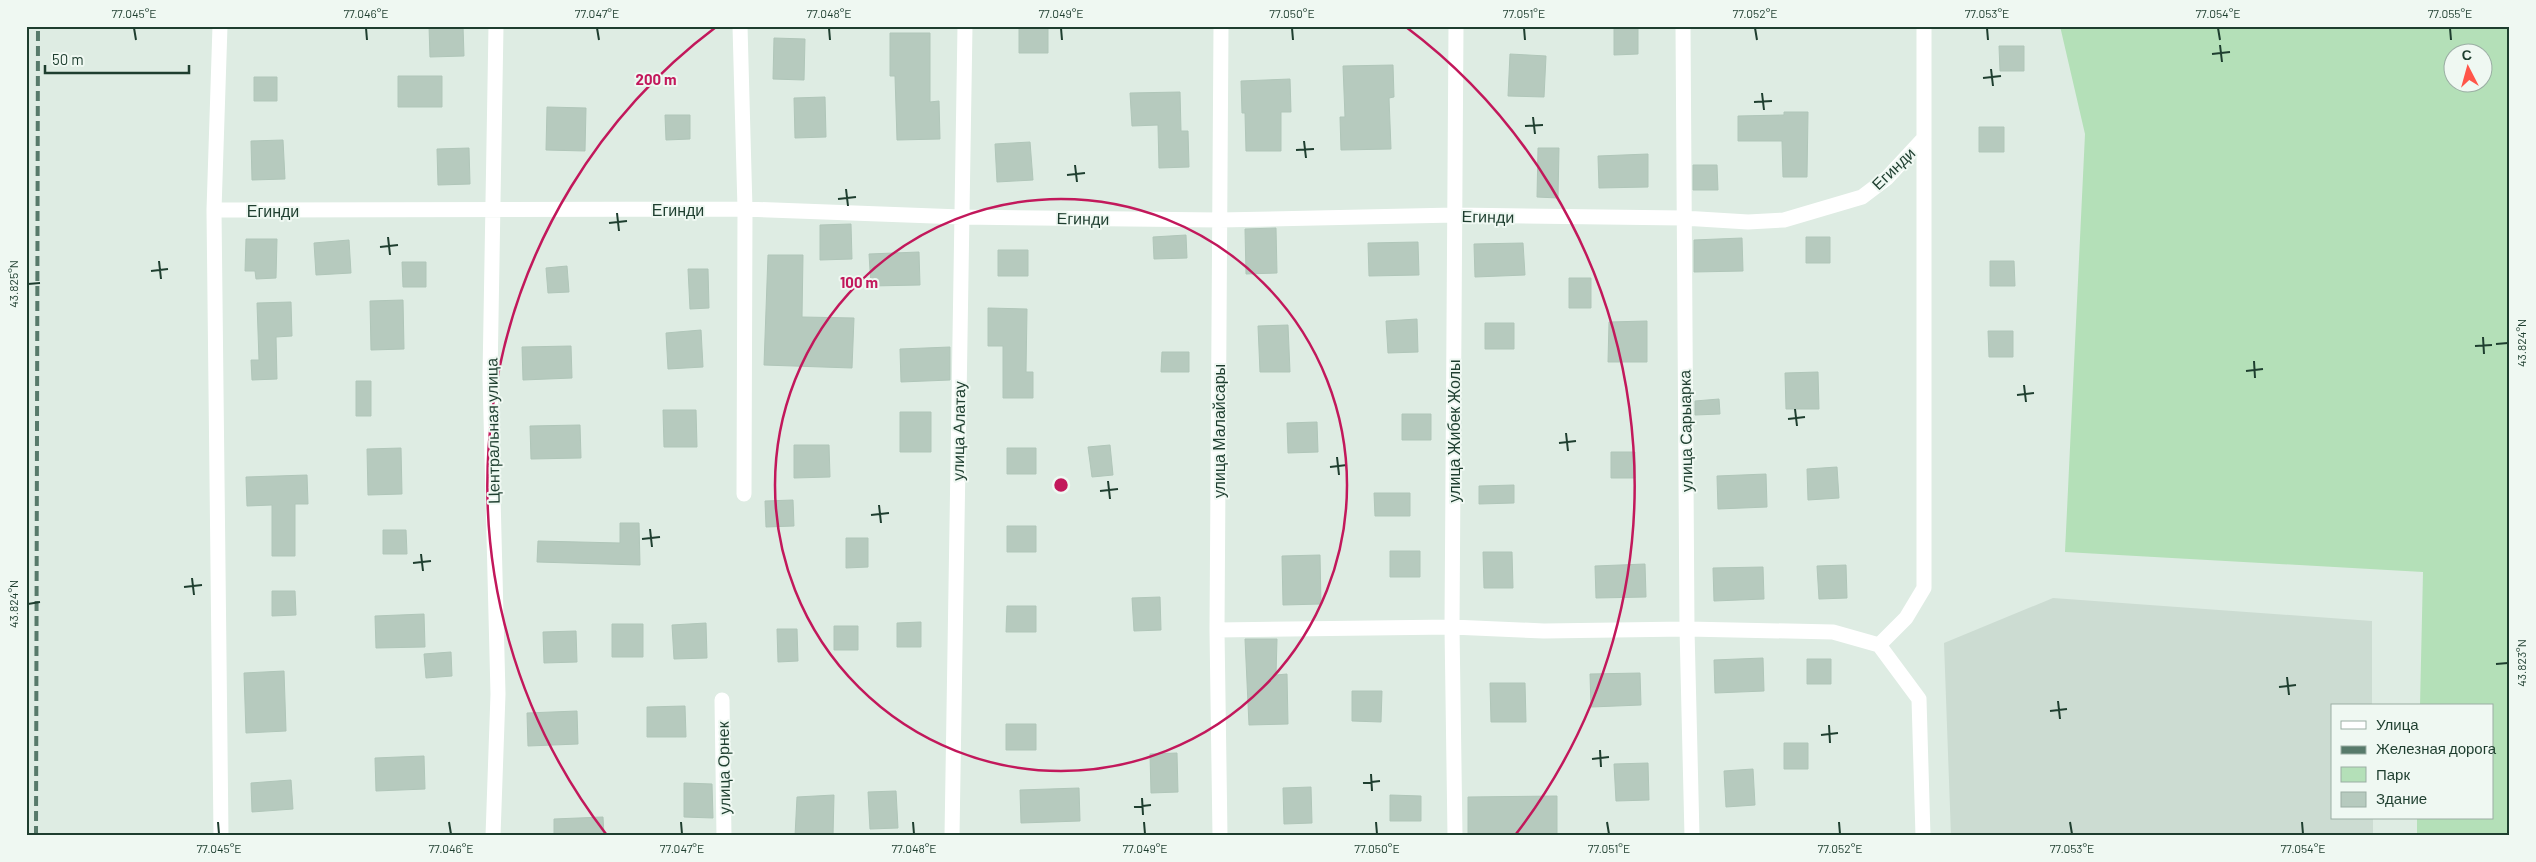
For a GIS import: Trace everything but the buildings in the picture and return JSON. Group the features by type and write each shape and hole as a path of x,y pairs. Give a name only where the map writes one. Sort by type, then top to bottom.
{"street":[{"path":"220,26 214,210 221,836"},
{"name":"Центральная улица","path":"493,836 498,694 490,377 496,26"},
{"path":"740,26 745,209 744,494"},
{"name":"улица Алатау","path":"952,836 965,26"},
{"name":"улица Малайсары","path":"1220,836 1218,630 1221,26"},
{"name":"улица Жибек Жолы","path":"1455,836 1452,627 1456,26"},
{"name":"улица Сарыарка","path":"1682,26 1686,629 1692,836"},
{"path":"1880,645 1906,618 1924,588 1924,26"},
{"name":"Егинди","path":"214,210 745,209 962,217 1219,220 1454,215 1683,218 1748,222 1784,220 1862,197 1887,178 1924,138"},
{"path":"1218,630 1452,627 1544,631 1686,629 1833,632 1880,645 1919,700 1923,836"},
{"name":"улица Орнек","path":"722,700 724,836"}],"shaded area":[{"path":"2053,598 2372,621 2372,704 2331,704 2331,820 2373,820 2373,836 1951,836 1944,643"}],"green space":[{"path":"2060,26 2510,26 2510,836 2417,836 2417,820 2494,820 2494,704 2420,704 2423,572 2065,552 2085,134"}],"railway":[{"path":"36,836 38,26"}]}
